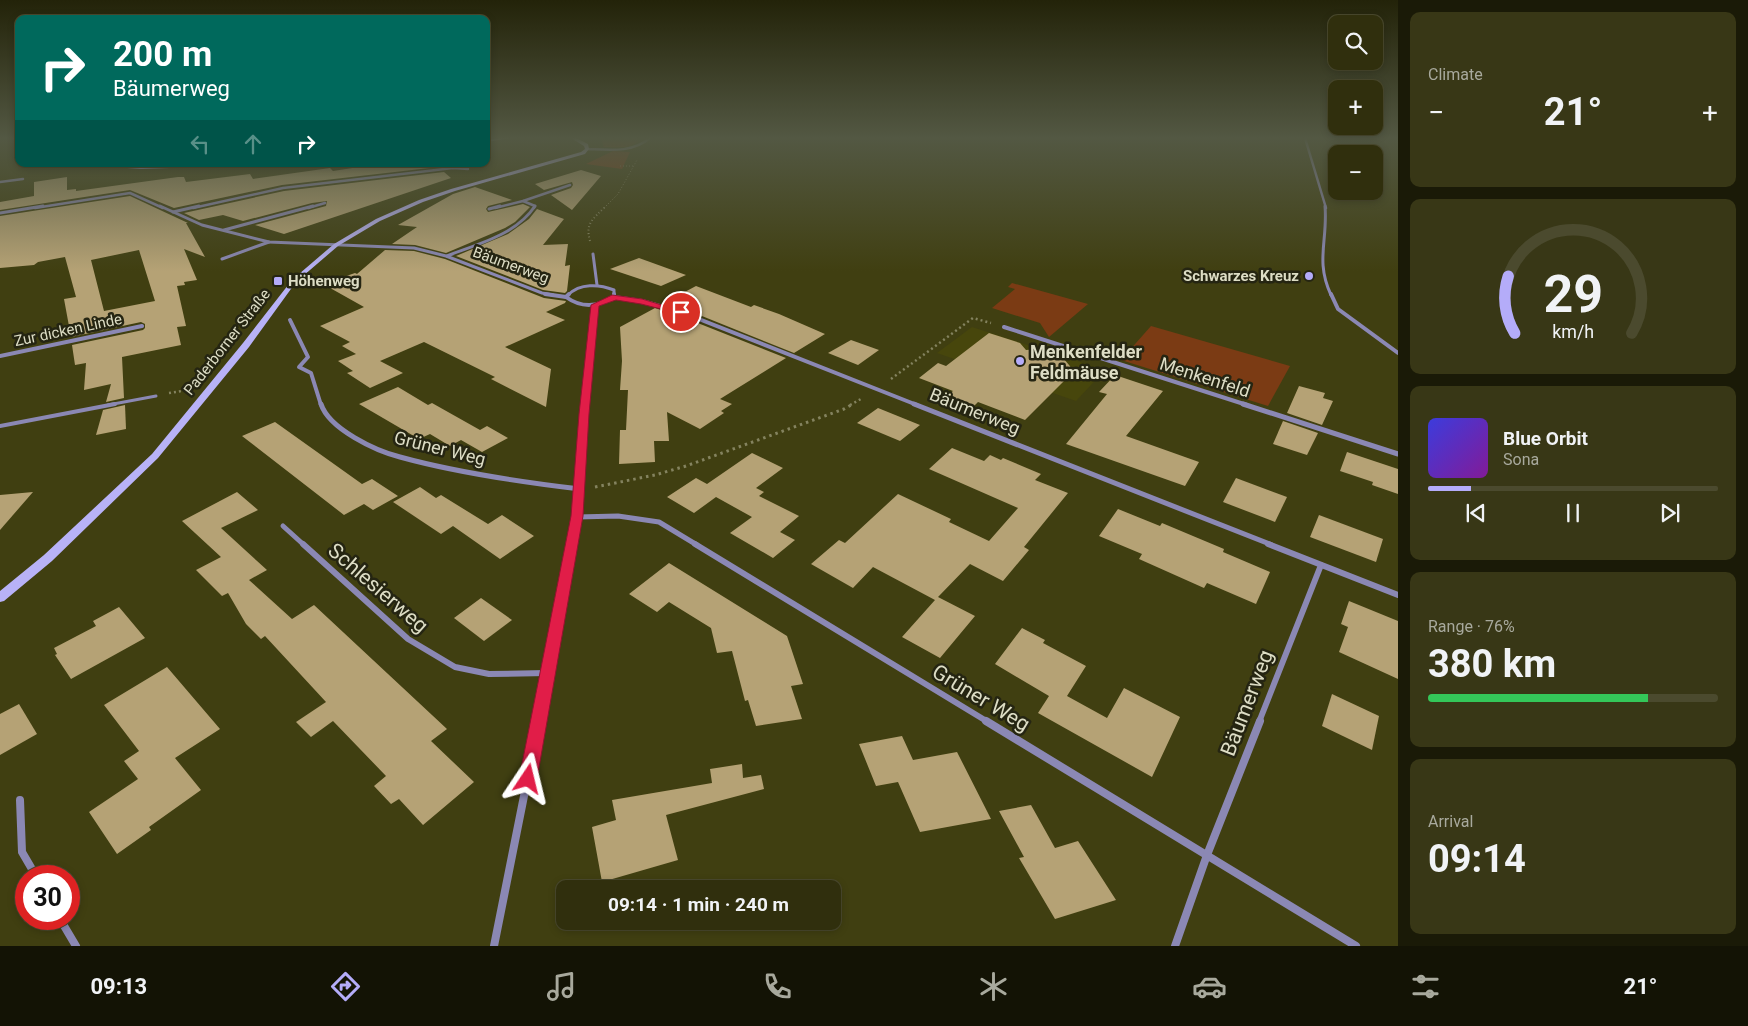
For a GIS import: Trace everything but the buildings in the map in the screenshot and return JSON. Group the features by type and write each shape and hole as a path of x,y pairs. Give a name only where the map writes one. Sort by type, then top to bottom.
{"main road":[{"name":"Paderborner Straße","path":"0,598 48,558 155,456 246,345 294,281 336,245 386,216 421,201 482,182"}],"street":[{"path":"172,212 300,186 333,182"},
{"path":"1318,182 1326,208 1322,248 1324,279 1338,309 1398,354"},
{"path":"489,209 523,201 570,185"},
{"path":"0,213 130,194 221,230 269,242 336,245"},
{"name":"Bäumerweg","path":"446,256 519,224 533,212 535,206 523,201"},
{"path":"221,230 325,203"},
{"path":"222,259 269,242"},
{"name":"Bäumerweg","path":"336,245 414,248 446,256 542,294 566,297 579,304 595,305"},
{"path":"593,254 597,285"},
{"path":"494,946 522,815 577,518 584,414 595,305 610,301 614,297 614,290 597,285 579,287 570,292 566,297"},
{"name":"Bäumerweg","path":"614,297 642,301 681,312 878,388 1398,595"},
{"name":"Grüner Weg","path":"290,320 308,357 299,367 311,373 324,413 356,438 399,456 523,482 580,489"},
{"name":"Zur dicken Linde","path":"0,356 142,326"},
{"name":"Menkenfeld","path":"1004,327 1398,454"},
{"name":"Grüner Weg","path":"577,518 618,516 660,522 1356,946"},
{"name":"Schlesierweg","path":"283,526 408,639 455,666 489,674 547,673"},
{"name":"Bäumerweg","path":"1175,946 1207,855 1320,565"},
{"path":"20,800 22,852 30,865"},
{"path":"67,930 76,946"}],"lane":[{"path":"0,426 156,396"}],"path":[{"path":"593,254 586,230 591,221 618,194 624,182"},
{"path":"580,489 655,475 710,458 844,409 878,388 973,318 1004,327"}],"shaded area":[{"path":"1012,283 1088,304 1049,337 1040,323 992,308 1015,289 1008,287"},
{"path":"1151,326 1290,366 1268,406 1121,360"},
{"name":"Menkenfelder Feldmäuse","path":"972,327 1105,370 1076,401 937,353"}],"place":[{"name":"Schwarzes Kreuz","path":"1309,276"},
{"name":"Höhenweg","path":"278,281"},
{"name":"Menkenfelder Feldmäuse","path":"1020,361"}],"route":[{"path":"528,779 577,516 584,414 595,305 610,301 614,297 642,301 681,312"}]}
